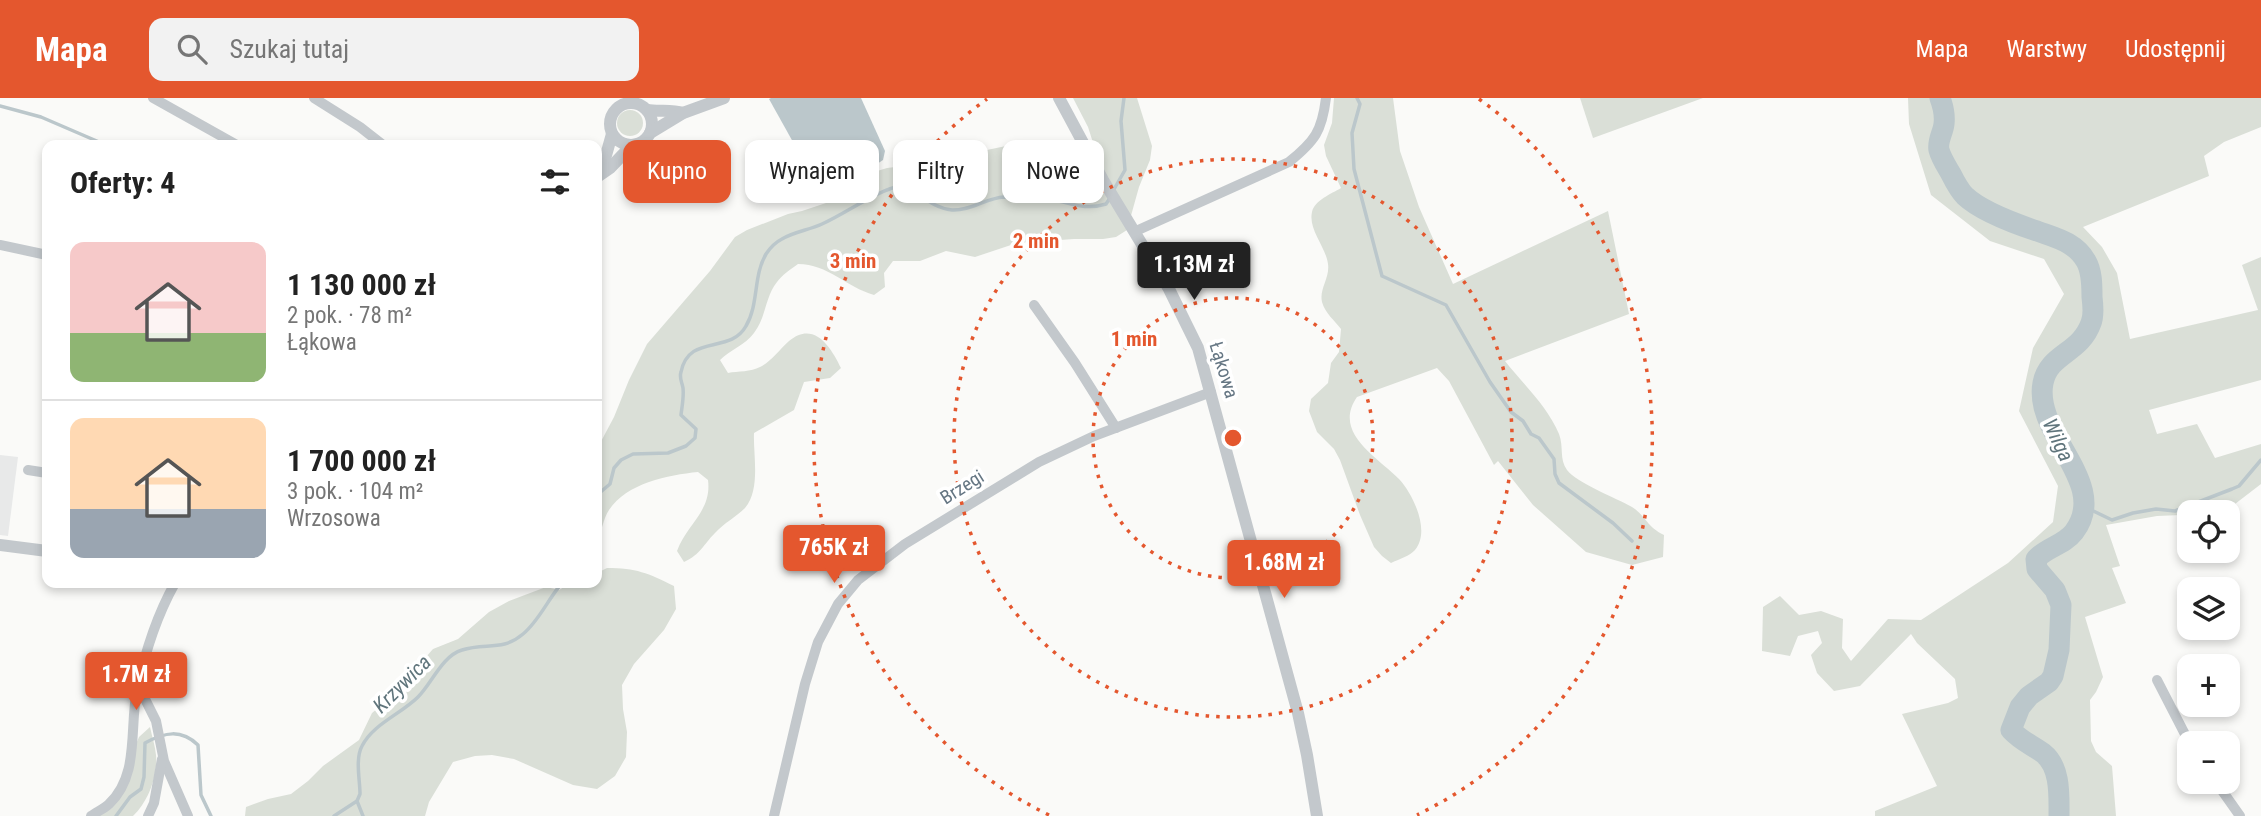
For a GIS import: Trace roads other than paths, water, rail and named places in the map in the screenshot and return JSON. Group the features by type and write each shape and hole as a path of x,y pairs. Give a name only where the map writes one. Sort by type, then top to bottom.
{"street":[{"path":"153,98 228,140"},
{"path":"313,98 377,140"},
{"path":"606,98 612,134 623,143"},
{"path":"643,140 683,113 724,98"},
{"name":"Łąkowa","path":"1059,98 1103,180 1136,231 1198,348 1298,713 1317,816"},
{"path":"1136,231 1289,162 1310,146 1323,121 1326,98"},
{"path":"611,116 627,100 647,110 674,110 683,113"},
{"path":"647,110 652,121 650,133"},
{"path":"602,166 612,134"},
{"path":"602,173 623,154"},
{"path":"0,244 42,254"},
{"path":"1034,305 1076,363 1116,428"},
{"name":"Brzegi","path":"774,816 805,684 818,642 838,604 858,580 905,544 1039,462 1116,428 1211,392"},
{"path":"28,470 42,472"},
{"path":"0,545 42,550"},
{"path":"91,816 109,805 123,785 133,743 138,685 147,646 162,606 172,588"},
{"path":"2157,680 2183,731"},
{"path":"138,685 150,706 162,756 188,816"},
{"path":"148,816 154,803 162,756"},
{"path":"2224,794 2240,816"}],"waterway":[{"name":"Krzywica","path":"1113,191 1125,170 1121,121 1124,98"},
{"path":"1357,98 1360,104 1352,133 1354,169 1382,276 1446,305 1490,382 1511,412 1523,421 1531,434 1539,438 1554,459 1559,483 1613,523 1632,541"},
{"name":"Wilga","path":"1940,98 1944,121 1939,150 1963,194 1972,202 2009,221 2071,245 2082,255 2091,274 2091,323 2080,341 2051,365 2043,383 2043,402 2049,421 2078,477 2083,495 2083,514 2070,536 2036,559 2037,569 2055,590 2061,605 2059,650 2053,676 2020,707 2011,730 2043,753 2053,766 2058,782 2059,816"},
{"path":"0,106 41,117 94,140"},
{"name":"Krzywica","path":"602,491 610,484 614,468 621,460 633,454 668,453 686,446 695,438 696,429 681,415 683,391 680,374 685,360 692,352 739,335 753,309 762,263 769,250 780,240 822,224 873,196 904,185 932,203 952,210 965,209 1004,197 1043,198 1090,207 1106,204 1110,198"},
{"path":"2085,507 2112,520 2156,509 2175,511 2239,486 2261,460"},
{"name":"Krzywica","path":"334,816 357,801 360,794 360,751 373,731 418,697 443,664 455,653 470,648 501,645 523,634 558,588"},
{"name":"Krzywica","path":"116,816 130,797 141,789 145,743 159,736 173,734 185,736 198,745 201,795 211,816"},
{"path":"357,801 363,816"}]}
